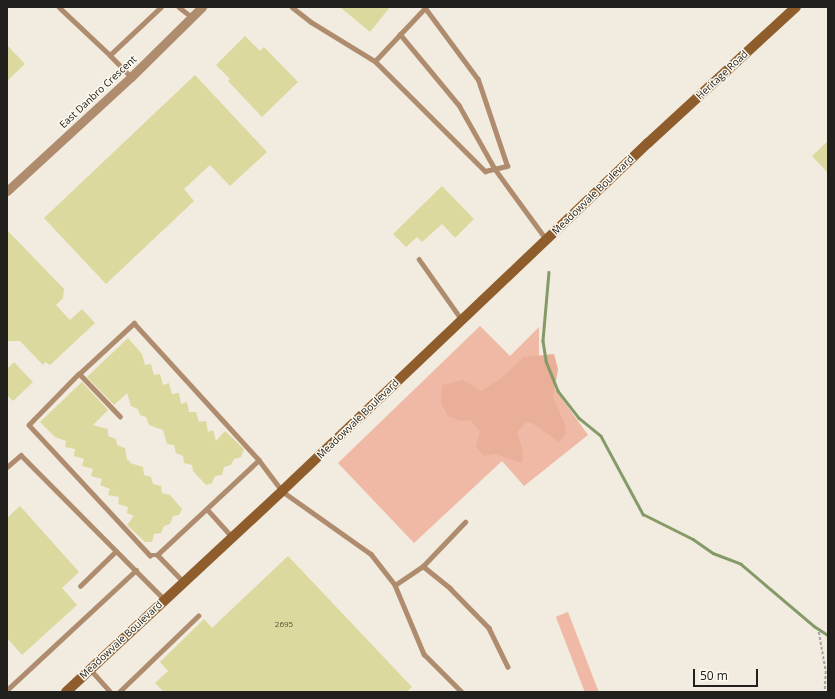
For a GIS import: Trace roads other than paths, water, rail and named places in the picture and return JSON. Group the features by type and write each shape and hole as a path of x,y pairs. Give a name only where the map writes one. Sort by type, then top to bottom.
{"main road":[{"name":"Heritage Road","path":"648,143 796,7"},
{"name":"Meadowvale Boulevard","path":"66,692 282,491 648,143"}],"street":[{"name":"East Danbro Crescent","path":"7,191 131,77 202,7"}],"lane":[{"path":"59,7 131,77"},
{"path":"110,55 161,7"},
{"path":"179,7 192,17"},
{"path":"292,7 311,22 375,61 485,171 507,166 478,80 424,8 375,61"},
{"path":"400,34 459,105 495,169 546,240"},
{"path":"419,259 462,320"},
{"path":"259,460 157,555 150,555 29,425 79,374 134,323 259,460 282,491 371,554 395,585 424,654 462,692"},
{"path":"79,374 120,417"},
{"path":"7,467 21,455 165,600"},
{"path":"207,509 232,538"},
{"path":"395,585 423,566 465,522"},
{"path":"80,586 116,551"},
{"path":"157,555 184,582"},
{"path":"423,566 450,588 489,628 508,667"},
{"path":"7,690 136,570"},
{"path":"120,692 198,616"},
{"path":"90,669 111,692"}],"waterway":[{"path":"549,272 543,341 546,361 558,391 579,418 601,436 643,514 693,539 713,553 741,564 814,626 828,635"}]}
